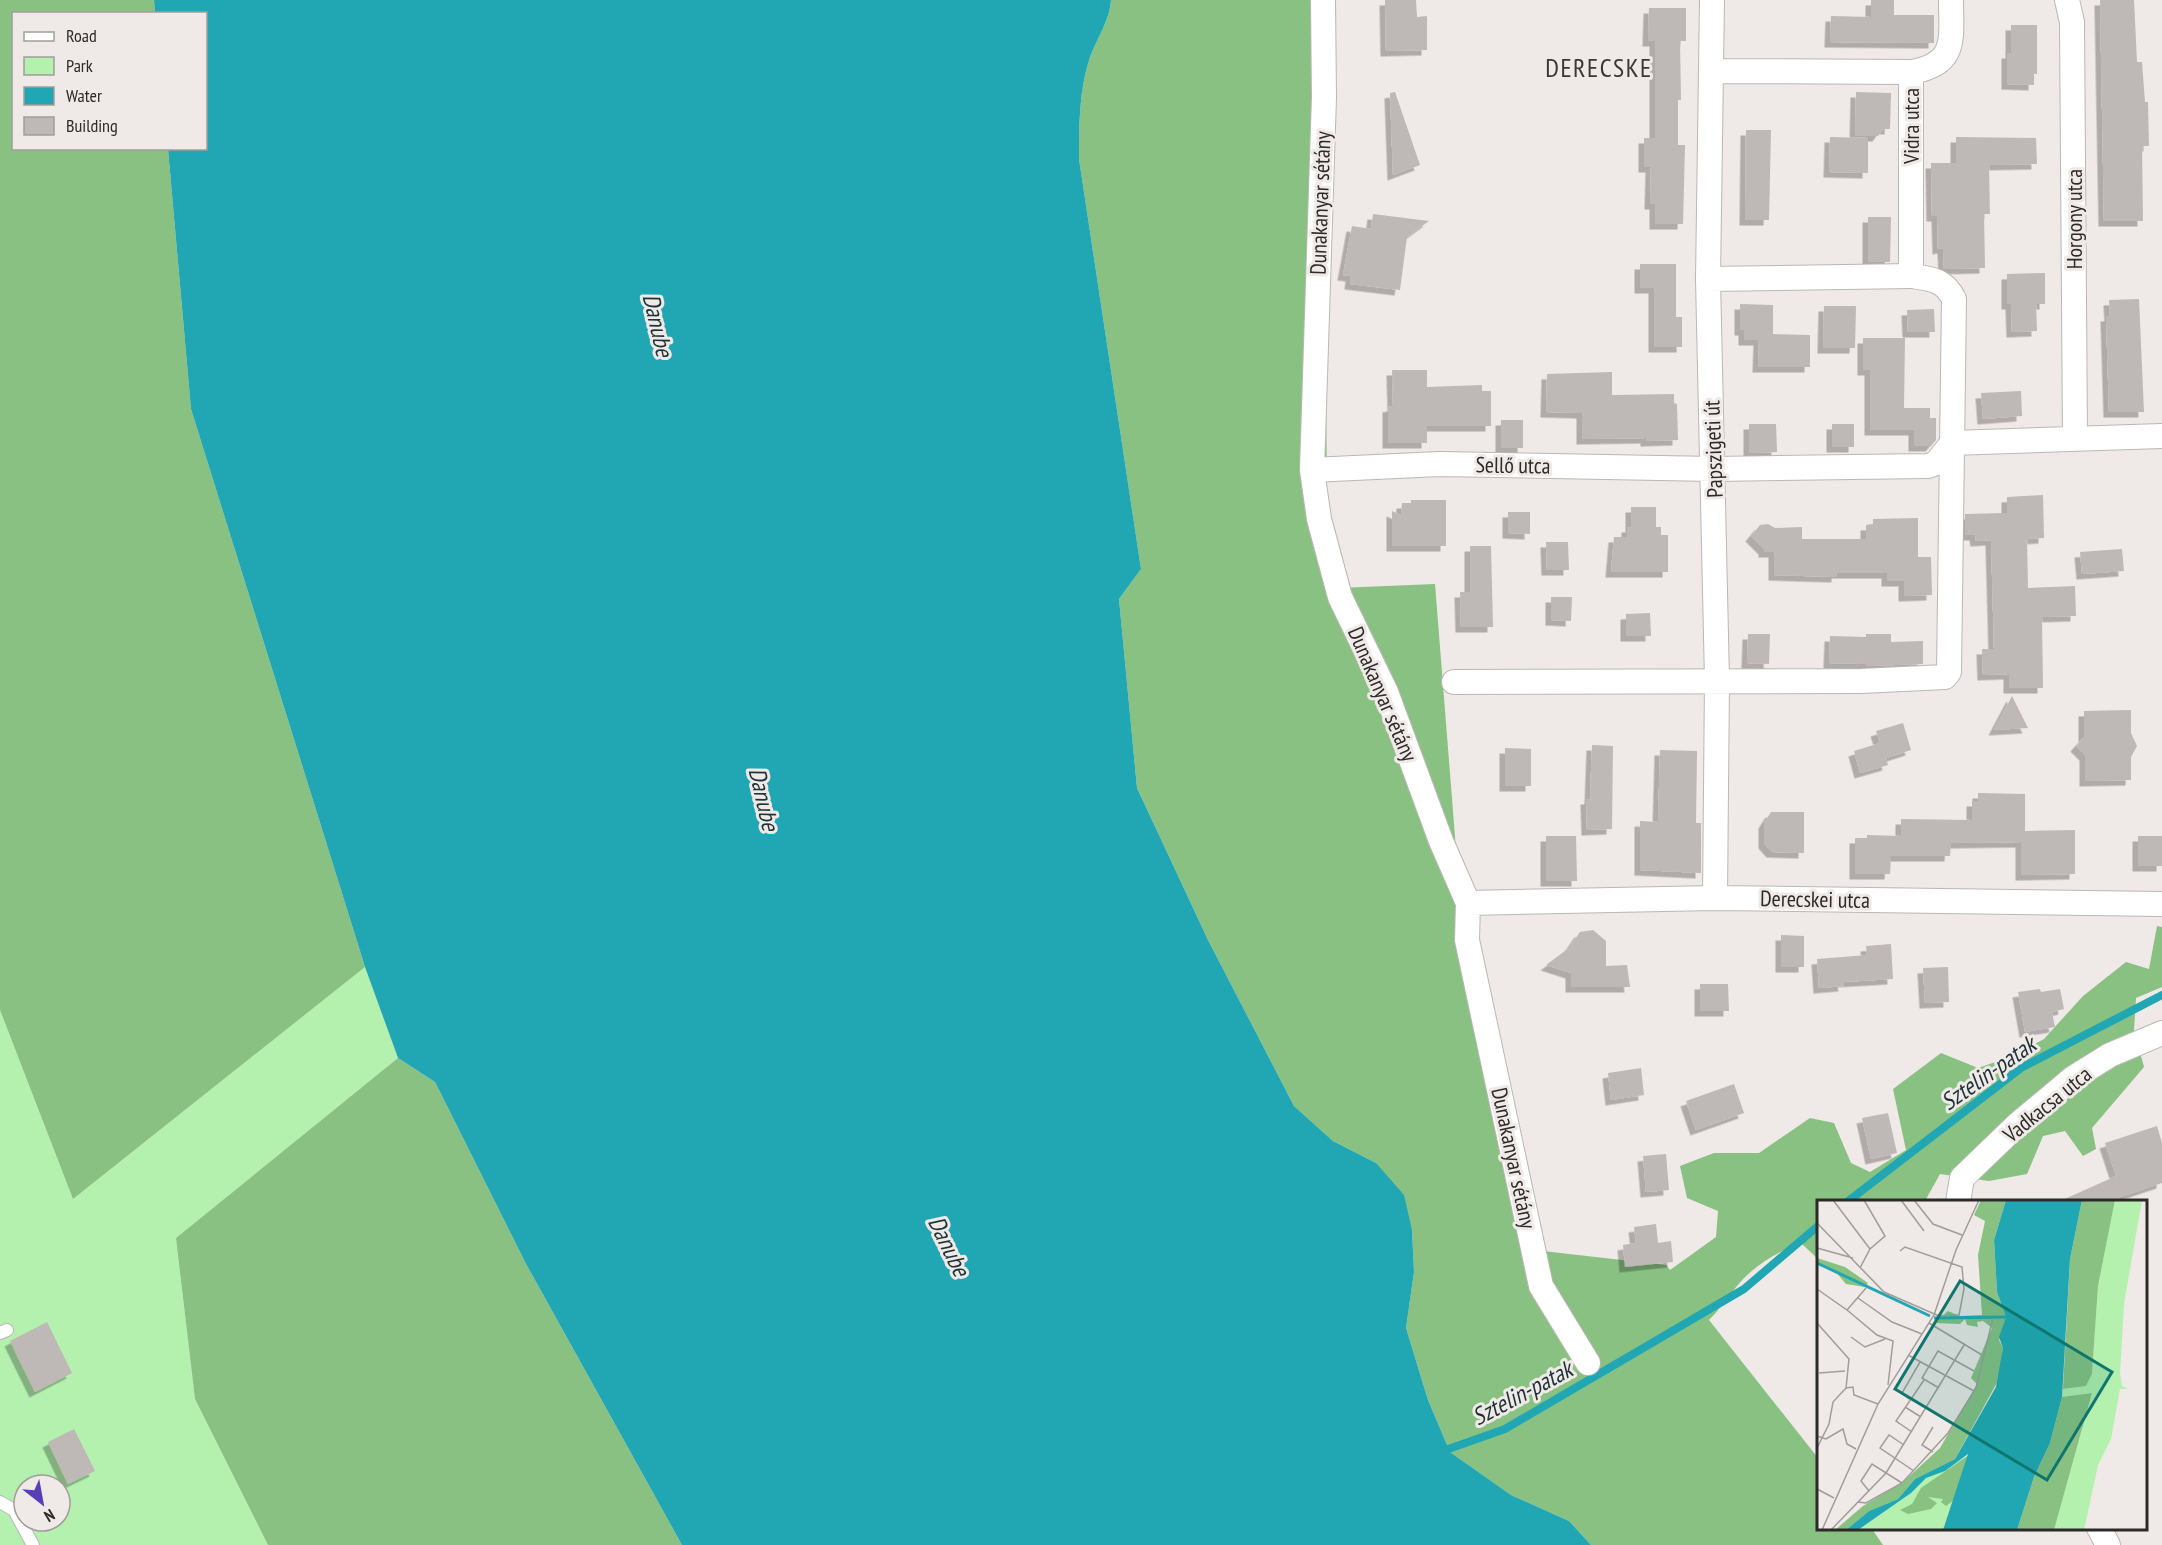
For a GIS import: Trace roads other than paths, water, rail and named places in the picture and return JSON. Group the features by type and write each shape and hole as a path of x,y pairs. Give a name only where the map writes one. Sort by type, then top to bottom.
{"street":[{"name":"Dunakanyar sétány","path":"1323,0 1324,97 1312,470 1319,519 1340,597 1386,692 1441,841 1468,903 1467,940 1541,1286 1588,1363"},
{"name":"Papszigeti út","path":"1712,0 1713,71 1708,279 1717,680 1715,898"},
{"name":"Vidra utca","path":"1911,276 1911,72 1930,68 1946,54 1951,36 1951,0"},
{"name":"Horgony utca","path":"2067,0 2072,22 2075,439"},
{"path":"1713,71 1911,72"},
{"path":"1454,682 1861,681 1945,676 1949,672 1954,298 1948,288 1938,280 1911,276 1708,279"},
{"path":"1714,469 1928,466 1936,463 1952,443 2162,436"},
{"name":"Sellő utca","path":"1312,470 1439,464 1714,469"},
{"name":"Derecskei utca","path":"1468,903 1715,898 2162,904"},
{"name":"Vadkacsa utca","path":"1958,1200 1962,1178 2018,1124 2073,1078 2110,1054 2162,1033"},
{"path":"2100,1530 2108,1545"}],"lane":[{"path":"0,1502 14,1510 33,1545"}],"water":[{"name":"Danube","path":"154,0 1111,0 1103,29 1086,69 1080,120 1079,159 1141,569 1119,599 1137,788 1208,940 1294,1106 1333,1141 1376,1163 1404,1195 1412,1230 1414,1272 1406,1328 1428,1400 1450,1452 1511,1495 1569,1521 1591,1545 682,1545 525,1262 435,1082 398,1058 365,967 191,409 168,150 207,150 207,12 155,12"}],"waterway":[{"name":"Sztelin-patak","path":"1850,1200 2021,1068 2162,995"},
{"name":"Sztelin-patak","path":"1440,1452 1505,1429 1744,1289 1817,1227"}],"district":[{"name":"DERECSKE","path":"1599,67"}]}
